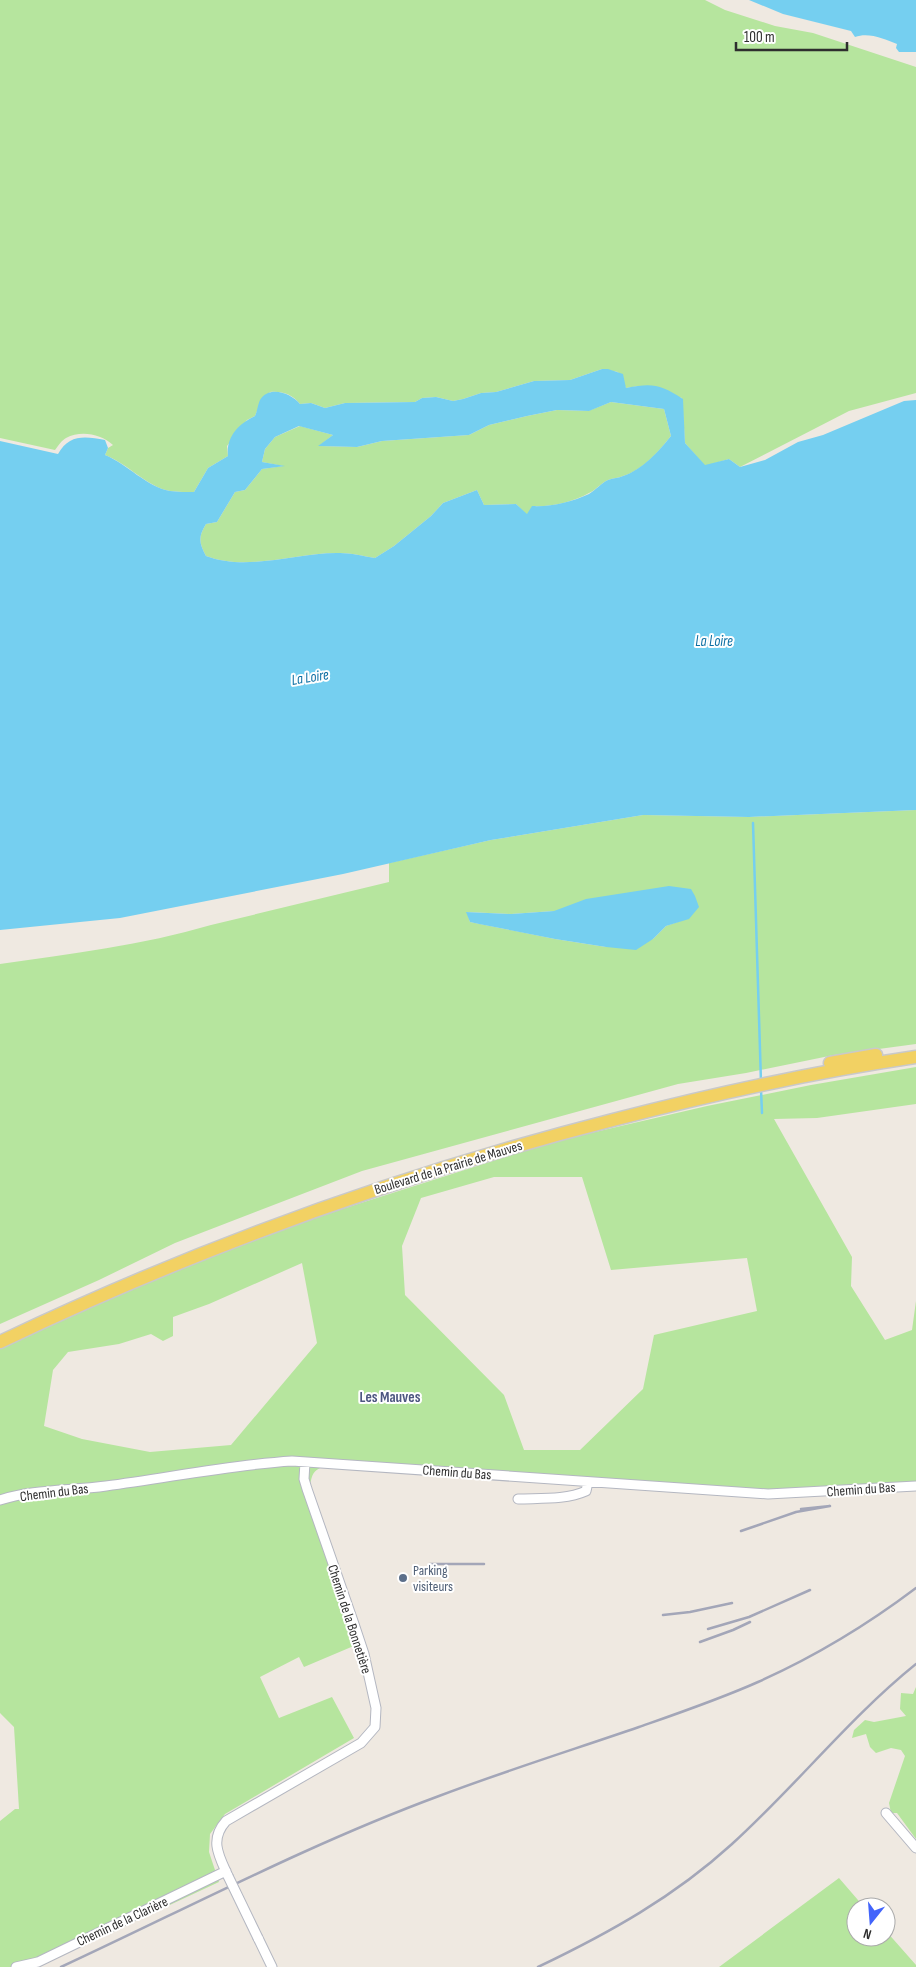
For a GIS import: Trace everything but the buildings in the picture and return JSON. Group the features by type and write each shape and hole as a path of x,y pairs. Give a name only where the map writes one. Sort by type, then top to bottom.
{"main road":[{"name":"Boulevard de la Prairie de Mauves","path":"0,1333 129,1275 218,1238 326,1198 478,1148 673,1096 759,1076 916,1049"},
{"name":"Boulevard de la Prairie de Mauves","path":"0,1342 134,1281 212,1249 317,1209 412,1177 548,1136 677,1103 762,1084 916,1057"},
{"path":"837,1071 916,1062"}],"street":[{"name":"Chemin du Bas","path":"0,1500 264,1464 305,1462 768,1494 916,1486"},
{"name":"Chemin de la Bonnetière","path":"272,1967 227,1873 217,1847 216,1838 218,1831 226,1821 361,1743 372,1732 377,1721 364,1654 314,1513 304,1479 305,1462"},
{"path":"518,1499 549,1498 576,1494 586,1490 588,1482"},
{"path":"886,1814 916,1848"},
{"name":"Chemin de la Clarière","path":"16,1967 38,1962 227,1873"}],"green space":[{"path":"0,0 705,0 725,10 775,26 813,33 916,67 916,393 849,411 740,467 729,459 705,466 685,443 682,398 639,386 626,388 618,372 602,369 570,380 534,381 496,392 481,393 453,401 436,397 422,398 415,402 345,403 325,408 311,403 300,404 286,394 270,392 259,406 255,416 247,420 227,446 228,456 208,468 194,492 170,491 153,485 121,463 105,455 108,448 113,445 103,438 91,434 78,434 66,438 55,450 0,438"},
{"path":"611,402 664,409 671,436 644,465 621,477 608,480 592,492 576,499 554,505 533,506 527,515 516,504 484,505 477,490 443,503 431,516 394,546 375,558 340,553 323,553 256,562 239,562 206,556 202,547 200,540 206,524 217,522 235,492 245,490 262,469 283,466 262,462 265,449 275,437 300,426 333,435 319,446 357,447 382,441 469,435 489,425 527,416 557,410 588,411"},
{"path":"916,810 916,1044 834,1055 746,1073 678,1084 362,1171 175,1243 99,1280 0,1324 0,964 159,938 389,882 389,863 491,840 643,815 749,817","holes":["554,911 689,918 666,926 653,939 606,947 470,922 467,912 511,914"]},
{"path":"916,1067 916,1104 817,1118 774,1119 852,1257 851,1286 885,1340 912,1330 916,1301 916,1489 819,1496 761,1497 320,1468 311,1478 310,1485 341,1571 333,1577 356,1645 304,1667 299,1657 260,1677 279,1718 332,1697 354,1738 225,1814 210,1834 209,1852 219,1882 37,1967 0,1967 0,1821 15,1809 19,1809 14,1727 0,1713 0,1347 71,1313 270,1232 552,1142 707,1106 811,1085","holes":["494,1177 582,1177 611,1270 747,1258 757,1311 654,1335 643,1389 580,1450 524,1450 504,1395 405,1295 402,1246 421,1198","302,1263 317,1343 231,1445 150,1452 82,1439 44,1426 53,1370 68,1352 119,1344 151,1334 163,1341 173,1336 173,1317 209,1304"]},
{"path":"916,1687 916,1839 897,1813 891,1813 889,1803 905,1756 901,1750 891,1748 876,1753 870,1747 866,1734 852,1738 854,1730 865,1720 874,1722 906,1716 900,1709 901,1693 913,1694"},
{"path":"839,1878 855,1897 846,1897 846,1947 896,1947 896,1942 916,1965 916,1967 719,1967"}],"water":[{"path":"749,0 916,0 916,52 899,52 896,48 897,44 882,38 866,35 855,37 851,31 783,14"},
{"name":"La Loire","path":"602,369 608,369 623,374 626,388 656,386 668,390 683,399 685,443 705,465 729,459 740,467 765,460 798,442 823,435 904,401 916,400 916,810 749,817 643,815 491,840 343,874 120,918 0,930 0,441 58,454 67,443 78,438 105,440 108,448 105,455 153,485 170,491 194,492 208,468 228,456 229,443 234,432 243,423 255,416 260,400 269,393 280,392 300,404 311,403 325,408 345,403 415,402 422,398 436,397 453,401 481,393 496,392 534,381 570,380","holes":["611,402 664,409 671,436 656,454 630,473 605,481 592,492 569,502 532,506 527,514 516,504 484,505 477,490 443,503 431,516 394,546 375,558 340,553 323,553 256,562 239,562 206,556 201,544 201,536 206,524 217,522 235,492 245,490 262,469 285,466 262,462 265,449 275,437 299,426 333,435 318,446 357,447 382,441 469,435 489,425 527,416 557,410 589,411"]},
{"path":"669,886 691,889 699,907 689,919 666,926 653,939 636,950 555,939 470,922 466,912 511,914 554,911 586,899"}],"waterway":[{"path":"753,823 761,1082"},
{"path":"761,1090 762,1113"}],"railway":[{"path":"741,1531 796,1512 830,1506 801,1509"},
{"path":"430,1564 484,1564"},
{"path":"61,1967 295,1856 391,1815 489,1778 684,1711 758,1682 840,1640 916,1588"},
{"path":"708,1629 749,1617 810,1590"},
{"path":"663,1615 690,1612 732,1603"},
{"path":"700,1642 750,1622"},
{"path":"538,1967 640,1913 710,1863 756,1822 845,1729 916,1664"}],"place":[{"name":"Parking visiteurs","path":"403,1578"}],"district":[{"name":"Les Mauves","path":"390,1397"}]}
